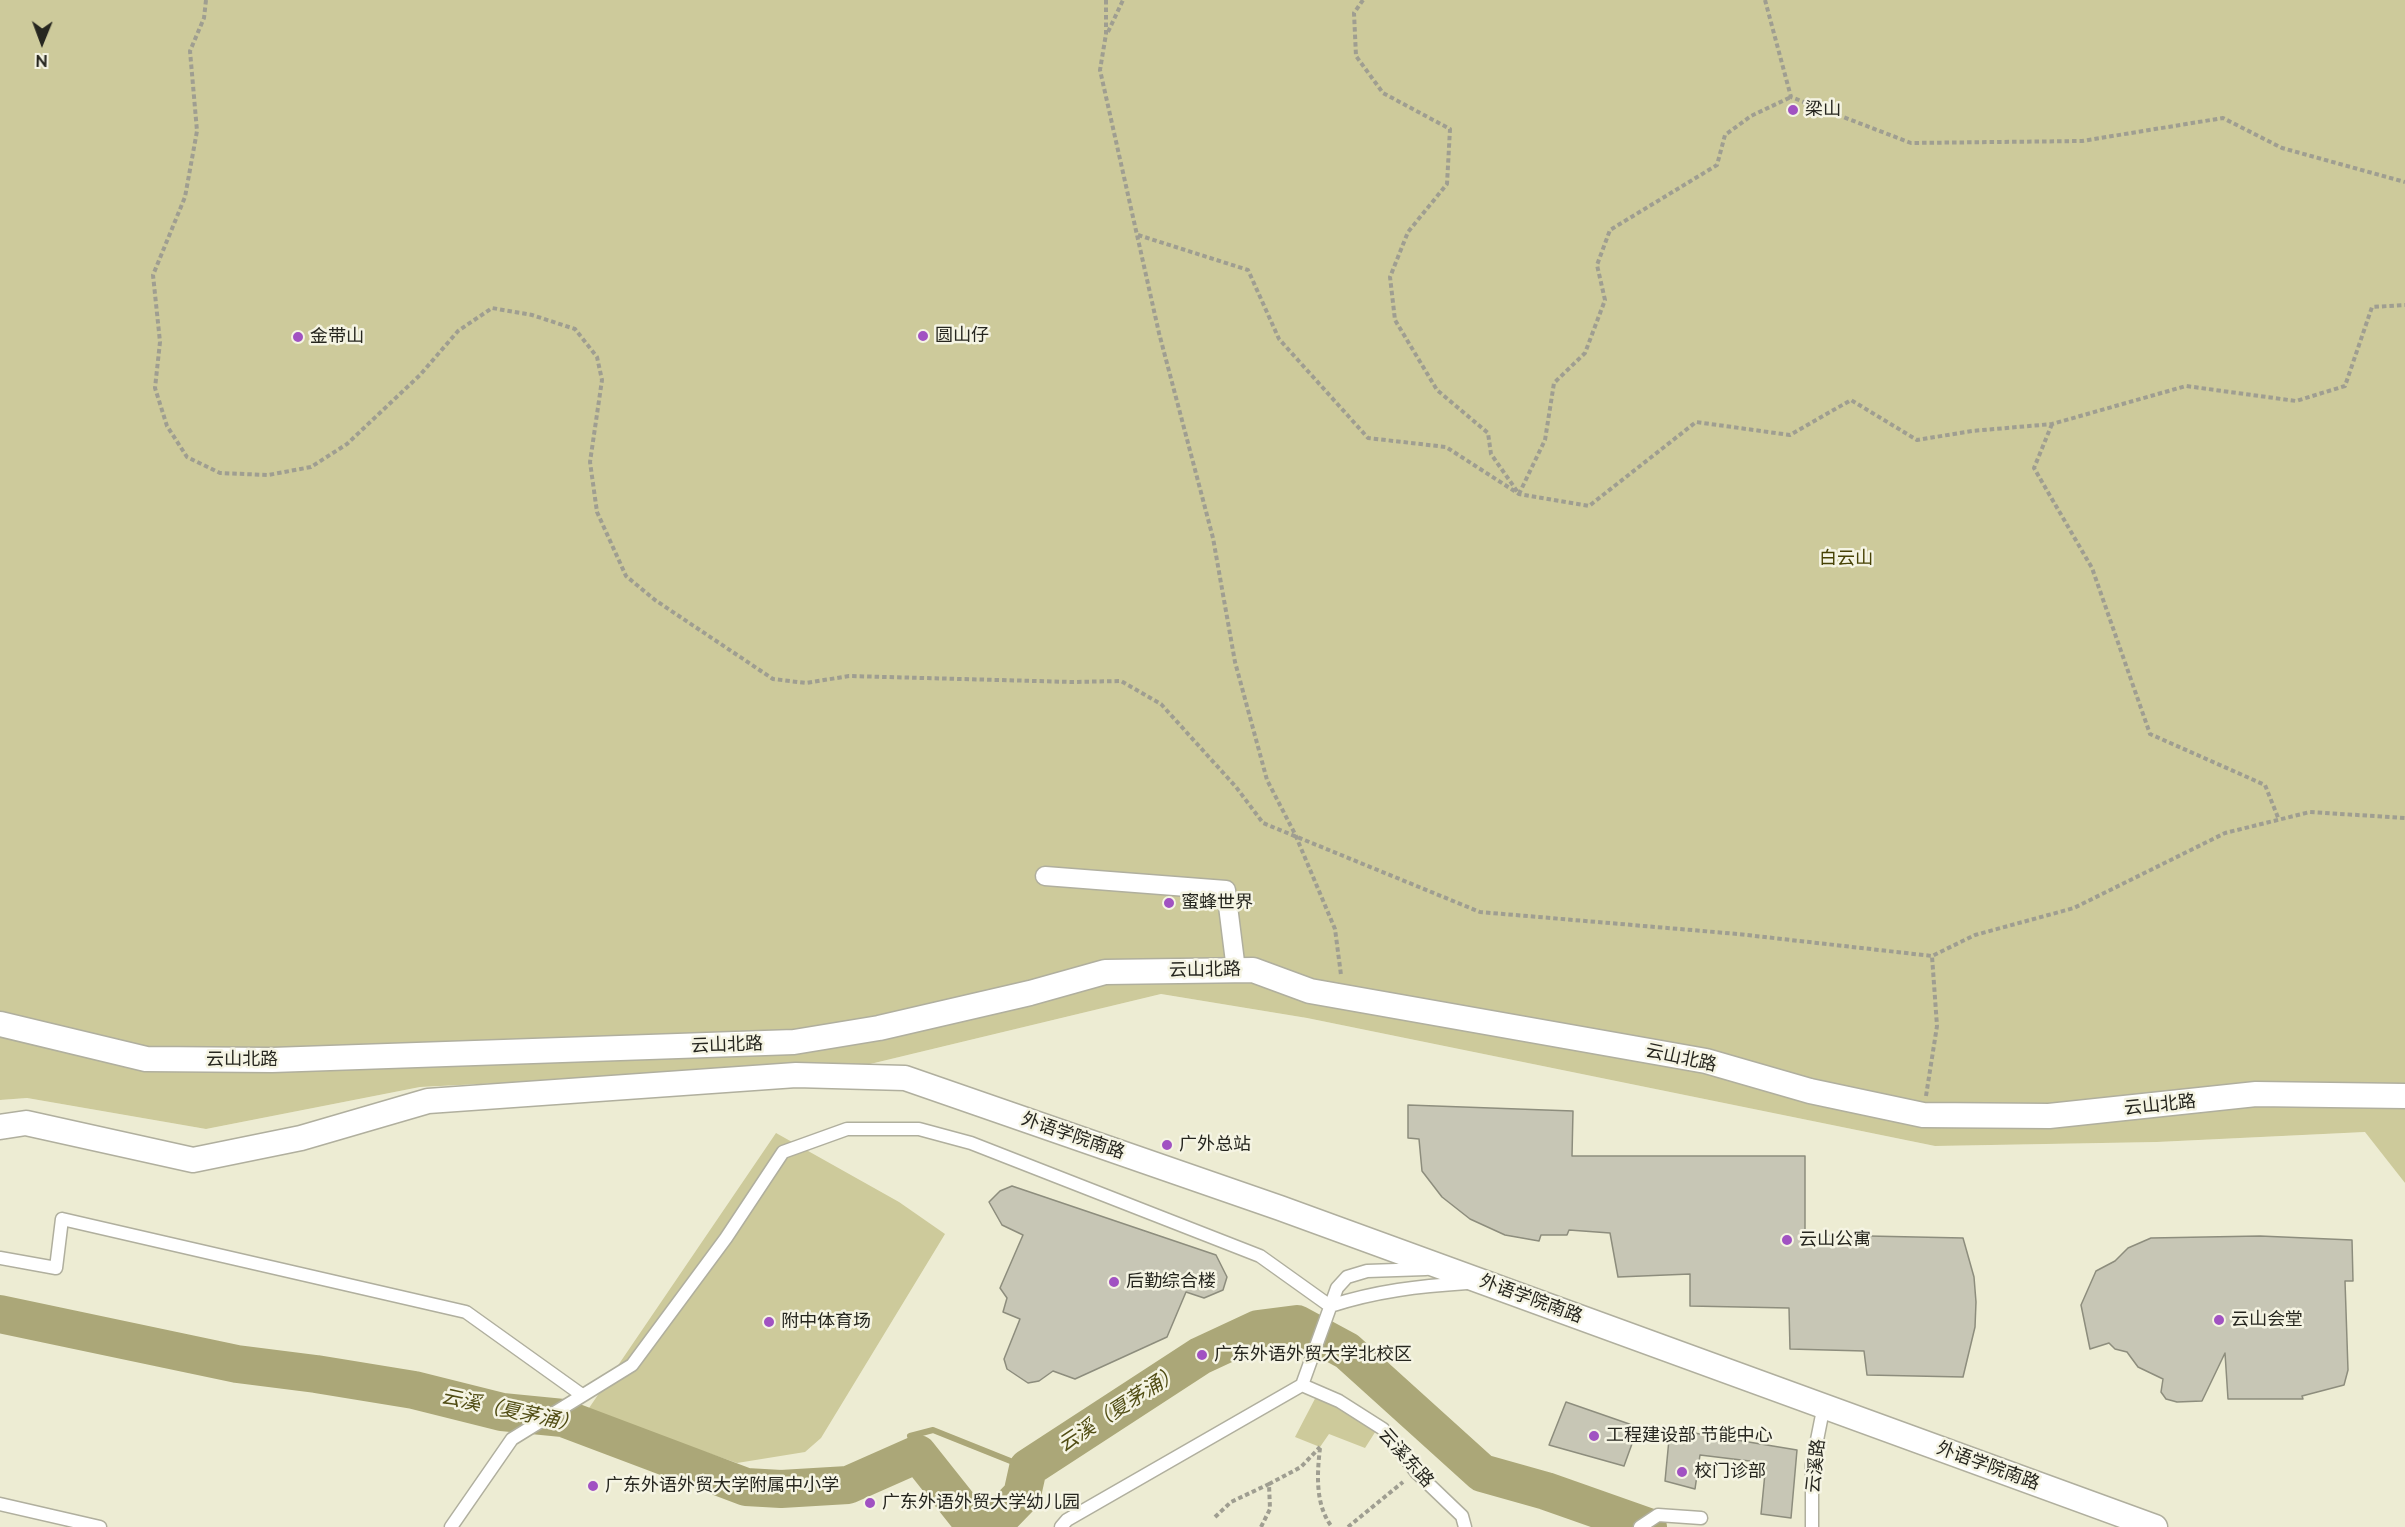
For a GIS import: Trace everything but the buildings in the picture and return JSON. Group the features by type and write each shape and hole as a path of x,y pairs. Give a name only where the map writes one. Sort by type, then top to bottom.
{"street":[{"path":"1045,876 1226,890 1236,970"},
{"name":"云山北路","path":"0,1024 146,1059 272,1060 794,1042 925,1017 1030,993 1106,972 1253,970 1310,991 1706,1061 1810,1091 1923,1115 2049,1116 2256,1094 2405,1096"},
{"path":"794,1042 795,1075"},
{"name":"外语学院南路","path":"0,1127 26,1123 193,1160 301,1138 428,1101 795,1075 905,1078 1485,1282 2155,1527"}],"lane":[{"path":"451,1527 512,1439 632,1365 726,1238 783,1152 847,1130 919,1129 971,1143 1260,1256 1330,1306"},
{"path":"0,1258 56,1268 62,1219 466,1312 582,1395"},
{"path":"1067,1525 1302,1385 1337,1288 1347,1277 1367,1270 1450,1270"},
{"path":"1330,1306 1369,1294 1416,1286 1485,1282"},
{"name":"云溪东路","path":"1302,1385 1339,1401 1383,1429 1416,1472 1462,1516 1465,1527"},
{"name":"云溪路","path":"1812,1527 1812,1465 1824,1406"},
{"path":"0,1504 100,1527"},
{"path":"1640,1527 1658,1515 1701,1518"}],"path":[{"path":"206,0 204,18 190,51 197,131 185,197 153,275 160,342 155,388 167,426 187,457 220,473 268,475 311,467 346,444 413,382 458,331 492,308 532,315 575,329 597,357 602,380 590,462 597,512 626,576 655,600 773,679 806,682 849,676 1073,682 1121,681 1161,704 1236,787 1263,823 1295,834 1480,912 1738,934 1932,956 1975,935 2074,908 2225,833 2310,812 2405,819"},
{"path":"1106,0 1106,34 1100,70 1159,333 1213,538 1235,662 1267,780 1295,834 1335,929 1344,997"},
{"path":"1106,34 1123,0"},
{"path":"1363,0 1354,14 1356,56 1383,93 1450,129 1447,184 1408,232 1390,277 1395,320 1437,390 1488,433 1491,454 1519,494"},
{"path":"1765,0 1791,97"},
{"path":"1519,494 1545,440 1554,383 1586,352 1605,300 1597,265 1610,230 1717,165 1725,135 1751,116 1791,97 1911,142 2082,141 2223,118 2282,148 2405,182"},
{"path":"1138,235 1248,270 1279,339 1368,438 1446,447 1519,494 1589,506 1696,422 1790,435 1851,400 1917,440 1972,431 2052,424 2186,386 2296,401 2345,386 2372,307 2405,305"},
{"path":"2052,424 2034,468 2092,568 2150,734 2265,785 2278,820"},
{"path":"1923,1115 1937,1026 1932,956"},
{"path":"1215,1517 1231,1502 1301,1467 1320,1447 1318,1467 1320,1499 1326,1520 1332,1527"},
{"path":"1348,1527 1416,1472"},
{"path":"1262,1527 1270,1509 1269,1484"}],"shaded area":[{"name":"广东外语外贸大学北校区","path":"1161,994 1307,1018 1935,1146 2157,1142 2366,1132 2405,1183 2405,1527 0,1527 0,1100 27,1098 206,1129 420,1087 866,1065"}],"green space":[{"name":"白云山","path":"0,0 2405,0 2405,1183 2365,1132 2157,1142 1935,1146 1307,1018 1161,994 866,1065 420,1087 206,1129 27,1098 0,1100"},
{"name":"附中体育场","path":"776,1133 899,1202 945,1234 821,1438 805,1452 737,1463 587,1411"},
{"path":"1319,1391 1379,1426 1365,1448 1329,1434 1320,1447 1295,1437"}],"waterway":[{"name":"云溪（夏茅涌）","path":"0,1314 237,1364 414,1390 502,1412 563,1418 746,1487 781,1489 848,1485 918,1454 976,1527"},
{"name":"云溪（夏茅涌）","path":"991,1527 1022,1495 1028,1468 1200,1356 1258,1329 1297,1324 1347,1351 1482,1473 1546,1491 1648,1527"},
{"path":"918,1454 910,1436 933,1430 1028,1468"}],"place":[{"name":"梁山","path":"1793,110"},
{"name":"圆山仔","path":"923,336"},
{"name":"金带山","path":"298,337"},
{"name":"蜜蜂世界","path":"1169,903"},
{"name":"广外总站","path":"1167,1145"},
{"name":"云山公寓","path":"1787,1240"},
{"name":"后勤综合楼","path":"1114,1282"},
{"name":"云山会堂","path":"2219,1320"},
{"name":"附中体育场","path":"769,1322"},
{"name":"广东外语外贸大学北校区","path":"1202,1355"},
{"name":"工程建设部 节能中心","path":"1594,1436"},
{"name":"校门诊部","path":"1682,1472"},
{"name":"广东外语外贸大学附属中小学","path":"593,1486"},
{"name":"广东外语外贸大学幼儿园","path":"870,1503"}]}
